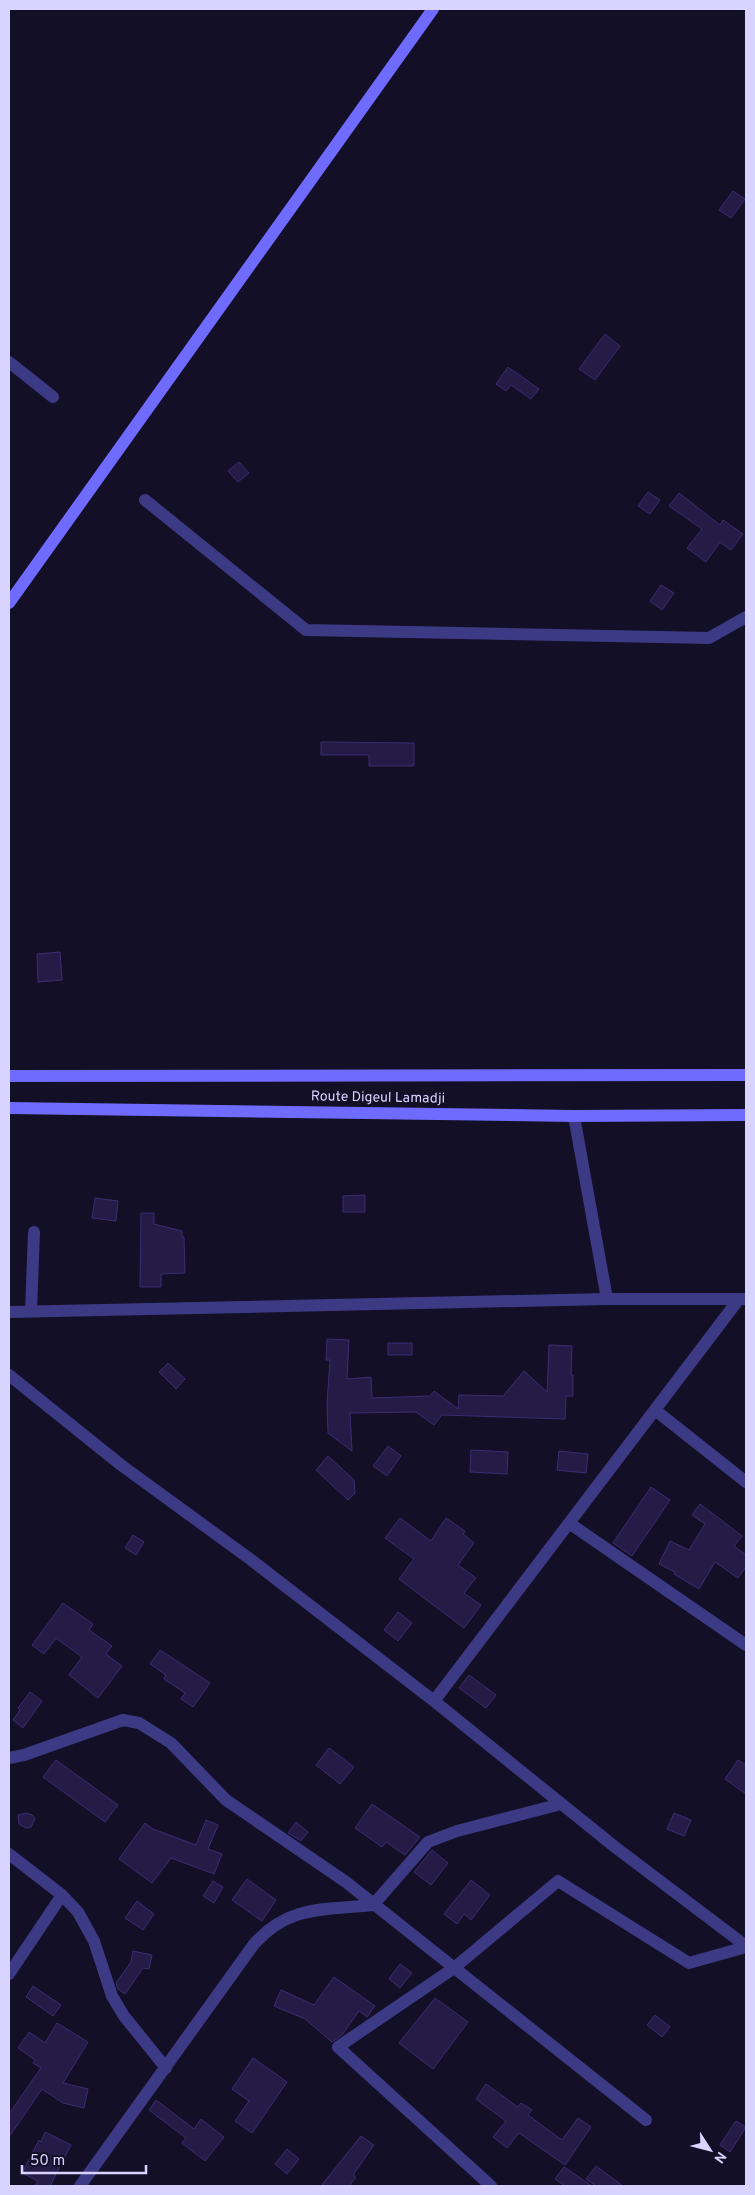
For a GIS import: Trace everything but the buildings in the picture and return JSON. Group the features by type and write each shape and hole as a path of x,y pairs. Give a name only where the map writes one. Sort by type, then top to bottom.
{"main road":[{"path":"9,603 433,9"},
{"name":"Route Digeul Lamadji","path":"9,1076 746,1075"},
{"name":"Route Digeul Lamadji","path":"9,1108 574,1116 746,1116"}],"street":[{"path":"9,362 53,397"},
{"path":"145,500 306,630 709,638 746,618"},
{"path":"574,1116 607,1299"},
{"path":"31,1312 34,1232"},
{"path":"9,1312 607,1299 742,1299"},
{"path":"434,1701 655,1410 742,1299"},
{"path":"9,1375 121,1466 250,1559 434,1701 615,1847 746,1947"},
{"path":"655,1410 746,1482"},
{"path":"569,1523 746,1645"},
{"path":"9,1758 24,1756 123,1720 139,1723 170,1743 226,1800 346,1882 646,2120"},
{"path":"80,2186 254,1944 276,1923 298,1913 373,1905 428,1842 458,1831 561,1804"},
{"path":"9,1854 62,1895 78,1912 94,1941 112,1996 124,2016 166,2068"},
{"path":"491,2186 338,2047 454,1968 558,1881 689,1963 746,1947"},
{"path":"9,1974 62,1895"}]}
